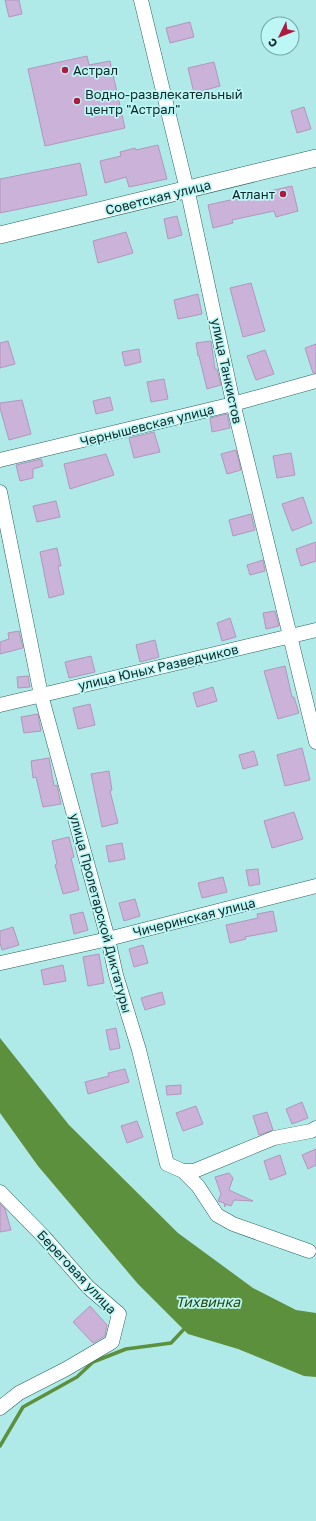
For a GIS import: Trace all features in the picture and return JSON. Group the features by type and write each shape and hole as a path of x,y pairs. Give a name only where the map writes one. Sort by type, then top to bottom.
{"main road":[{"name":"Советская улица","path":"0,235 316,158"}],"street":[{"name":"улица Танкистов","path":"141,0 187,190 233,404 316,742"},
{"name":"Чернышевская улица","path":"0,460 233,404 316,381"},
{"name":"улица Пролетарской Диктатуры","path":"0,492 41,695 108,939 116,975 139,1050 167,1164 183,1171 198,1186 217,1214 233,1224 309,1250"},
{"name":"улица Юных Разведчиков","path":"0,705 316,630"},
{"name":"Чичеринская улица","path":"1,963 108,939 316,886"},
{"path":"183,1171 194,1171 274,1138 311,1131 316,1128"},
{"name":"Береговая улица","path":"0,1192 44,1237 88,1287 119,1314 112,1342 66,1369 19,1392 0,1408"}],"water":[{"name":"Тихвинка","path":"0,1038 69,1125 178,1233 253,1288 296,1310 316,1313 316,1377 304,1376 238,1349 188,1334 138,1284 38,1166 0,1113"}],"building":[{"path":"5,0 19,0 22,14 9,17"},
{"path":"190,22 194,37 170,43 166,28"},
{"name":"Водно-развлекательный центр \"Астрал\"","path":"87,56 89,65 110,61 125,128 45,146 28,69"},
{"path":"214,62 220,86 194,93 188,68"},
{"path":"304,107 311,129 297,133 291,111"},
{"path":"158,145 167,179 129,187 126,177 105,183 100,161 121,156 120,152 135,148 136,150"},
{"path":"80,163 87,195 0,213 0,179"},
{"path":"292,186 298,211 276,217 274,211 232,220 233,223 213,228 208,205"},
{"path":"177,216 182,235 168,239 164,219"},
{"path":"126,232 133,253 98,263 93,241"},
{"path":"251,283 265,331 243,337 230,288"},
{"path":"198,294 202,314 178,319 174,300"},
{"path":"8,341 15,364 0,368 0,343"},
{"path":"211,341 215,369 217,369 221,385 207,389 196,343"},
{"path":"316,344 316,373 313,373 305,348"},
{"path":"139,349 141,362 125,366 122,352"},
{"path":"265,350 274,374 256,380 247,356"},
{"path":"164,379 168,399 151,402 147,382"},
{"path":"110,397 113,410 96,414 93,401"},
{"path":"22,400 31,434 9,440 0,403"},
{"path":"227,414 230,428 212,432 210,418"},
{"path":"154,432 160,452 134,458 129,438"},
{"path":"236,450 241,470 227,474 221,454"},
{"path":"291,453 295,475 277,478 273,456"},
{"path":"106,454 114,475 70,489 64,464"},
{"path":"41,459 43,466 33,469 33,478 20,481 16,465"},
{"path":"303,497 312,523 292,531 282,504"},
{"path":"56,501 60,517 37,522 33,506"},
{"path":"251,514 255,530 233,536 229,520"},
{"path":"316,542 316,561 301,566 296,549"},
{"path":"57,548 61,566 58,566 64,594 49,598 40,552"},
{"path":"263,560 265,571 250,575 247,565"},
{"path":"275,611 279,626 266,629 263,613"},
{"path":"230,618 236,637 222,641 217,623"},
{"path":"19,631 23,648 0,654 0,642 9,639 8,633"},
{"path":"155,640 159,657 140,662 136,645"},
{"path":"91,656 95,672 69,678 65,662"},
{"path":"285,666 292,697 294,697 299,713 278,719 264,671"},
{"path":"28,676 30,687 18,688 17,677"},
{"path":"213,687 217,701 197,707 193,693"},
{"path":"90,704 95,725 78,729 73,708"},
{"path":"38,714 41,731 24,733 21,717"},
{"path":"302,748 310,780 285,786 277,755"},
{"path":"254,751 258,765 243,769 239,755"},
{"path":"49,758 54,786 57,785 61,804 43,807 36,777 33,778 31,761"},
{"path":"109,771 112,790 110,791 118,823 102,827 91,774"},
{"path":"294,812 303,839 272,848 264,821"},
{"path":"69,837 74,857 71,858 79,890 63,894 55,865 57,864 52,841"},
{"path":"122,843 125,859 109,862 106,846"},
{"path":"258,869 260,884 249,886 246,870"},
{"path":"223,877 227,892 202,898 198,883"},
{"path":"135,899 140,916 124,921 119,903"},
{"path":"273,911 277,931 245,937 246,939 230,943 226,925 258,918 257,914"},
{"path":"83,912 88,930 74,934 70,915"},
{"path":"13,927 19,945 2,950 0,943 0,931"},
{"path":"143,945 148,963 134,967 129,949"},
{"path":"99,954 104,983 88,986 83,957"},
{"path":"63,965 66,981 44,985 41,970"},
{"path":"162,992 165,1004 145,1010 141,998"},
{"path":"116,1028 120,1048 110,1050 106,1030"},
{"path":"125,1069 129,1082 88,1094 85,1082 109,1076 108,1073"},
{"path":"181,1085 181,1094 167,1095 166,1086"},
{"path":"302,1102 308,1118 292,1124 286,1109"},
{"path":"196,1106 203,1124 183,1131 176,1113"},
{"path":"267,1112 273,1130 259,1135 253,1116"},
{"path":"137,1121 143,1137 127,1143 121,1126"},
{"path":"316,1149 316,1165 308,1169 302,1155"},
{"path":"280,1155 286,1174 270,1180 264,1161"},
{"path":"229,1173 233,1178 229,1190 253,1201 234,1200 231,1206 225,1204 225,1207 224,1203 218,1201 221,1194 215,1177"},
{"path":"0,1204 5,1209 11,1230 0,1232"},
{"path":"90,1306 107,1325 105,1336 93,1343 73,1322"}],"waterway":[{"path":"0,1446 23,1407 77,1377 93,1362 126,1349 171,1343 186,1327"}],"place":[{"name":"Астрал","path":"65,70"},
{"name":"Водно-развлекательный центр \"Астрал\"","path":"77,101"},
{"name":"Атлант","path":"283,194"}]}
